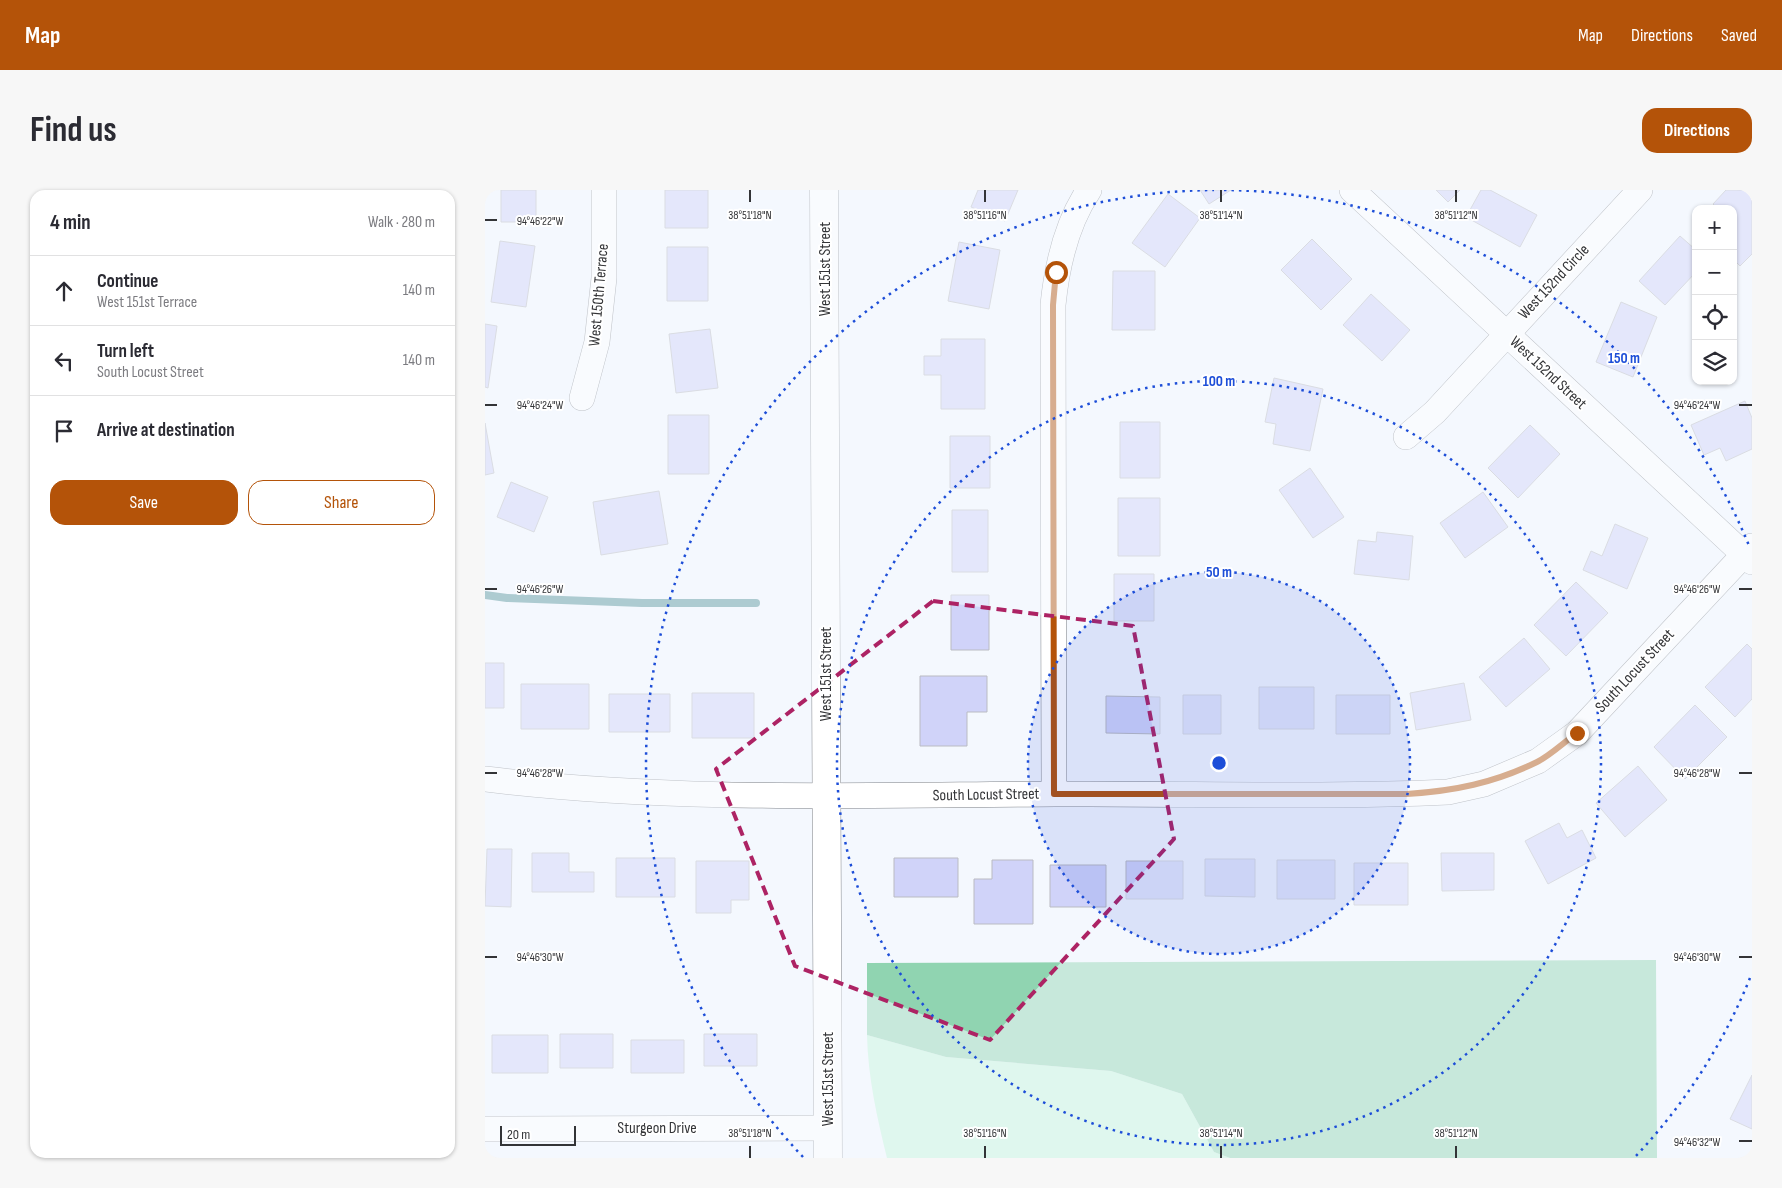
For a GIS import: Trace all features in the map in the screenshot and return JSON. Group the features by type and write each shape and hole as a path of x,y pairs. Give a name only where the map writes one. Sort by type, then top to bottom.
{"main road":[{"name":"West 151st Street","path":"825,190 828,1158"}],"street":[{"name":"West 150th Terrace","path":"582,398 597,342 604,278 604,190"},
{"path":"1054,794 1053,305 1056,272 1067,236 1089,190"},
{"name":"West 152nd Street","path":"1352,190 1506,334 1749,554"},
{"name":"West 152nd Circle","path":"1406,437 1435,412 1640,190"},
{"name":"South Locust Street","path":"485,779 587,789 701,795 827,797 1054,794 1407,794 1448,792 1484,784 1538,762 1577,733 1749,554"},
{"name":"Sturgeon Drive","path":"485,1129 828,1128"}],"highlighted area":[{"path":"933,601 1133,626 1174,839 990,1040 795,966 716,769"}],"green space":[{"path":"1656,960 1657,1158 1230,1158 1214,1152 1182,1094 1111,1071 946,1057 867,1035 867,963"},
{"path":"867,1035 946,1057 1111,1071 1182,1094 1214,1152 1230,1158 887,1158 871,1082"}],"building":[{"path":"501,190 536,190 536,222 501,222"},
{"path":"665,190 708,190 708,228 665,228"},
{"path":"978,190 1018,190 1005,221 971,207"},
{"path":"1200,190 1231,190 1209,204"},
{"path":"1436,190 1460,190 1448,202"},
{"path":"1481,190 1490,190 1537,215 1520,247 1466,217"},
{"path":"1726,190 1752,190 1752,254 1740,266 1737,263 1737,205 1713,204"},
{"path":"1168,194 1200,218 1165,267 1132,243"},
{"path":"1680,236 1692,246 1692,276 1665,305 1639,281"},
{"path":"1312,239 1352,279 1321,310 1281,270"},
{"path":"500,241 535,246 526,307 491,302"},
{"path":"959,242 1000,250 989,309 948,301"},
{"path":"667,247 708,247 708,301 667,301"},
{"path":"1113,271 1155,271 1155,330 1112,330"},
{"path":"1371,294 1410,330 1382,361 1343,325"},
{"path":"1621,302 1657,317 1633,377 1596,362"},
{"path":"485,324 497,326 488,388 485,387"},
{"path":"710,329 718,388 676,393 669,334"},
{"path":"941,339 985,339 985,409 941,409 941,375 924,375 924,356 941,356"},
{"path":"1274,378 1323,389 1310,451 1273,444 1276,424 1265,422"},
{"path":"1745,401 1752,418 1752,449 1726,461 1720,448 1704,455 1691,425"},
{"path":"668,415 709,415 709,474 668,474"},
{"path":"1120,422 1160,422 1160,478 1120,478"},
{"path":"485,423 494,473 485,475"},
{"path":"1530,425 1560,454 1518,498 1488,468"},
{"path":"950,436 990,436 990,488 950,488"},
{"path":"1310,468 1344,517 1313,538 1279,490"},
{"path":"511,482 548,497 534,532 497,517"},
{"path":"659,491 668,544 601,555 593,502"},
{"path":"1483,492 1508,527 1465,558 1440,523"},
{"path":"1118,498 1160,498 1160,556 1118,556"},
{"path":"952,510 988,510 988,572 952,572"},
{"path":"1615,524 1648,538 1627,589 1583,570 1591,551 1602,556"},
{"path":"1377,532 1413,536 1409,580 1354,574 1358,540 1376,542"},
{"path":"1114,574 1154,574 1154,621 1114,621"},
{"path":"1576,582 1608,613 1566,656 1534,625"},
{"path":"951,595 989,595 989,650 951,650"},
{"path":"1524,638 1550,669 1506,707 1479,677"},
{"path":"1747,644 1752,649 1752,699 1735,717 1705,687"},
{"path":"485,663 504,663 504,708 485,708"},
{"path":"920,676 987,676 987,712 967,712 967,746 920,746"},
{"path":"1464,683 1471,720 1416,730 1410,693"},
{"path":"521,684 589,684 589,729 521,729"},
{"path":"1259,687 1314,687 1314,729 1259,729"},
{"path":"692,693 754,693 754,738 692,738"},
{"path":"609,694 670,694 670,732 609,732"},
{"path":"1183,695 1221,695 1221,734 1183,734"},
{"path":"1336,695 1390,695 1390,734 1336,734"},
{"path":"1106,696 1160,697 1160,734 1106,733"},
{"path":"1695,705 1727,737 1685,779 1654,747"},
{"path":"1638,766 1667,800 1625,837 1596,803"},
{"path":"1559,823 1567,838 1582,830 1596,858 1548,884 1525,841"},
{"path":"487,849 512,849 511,907 485,906"},
{"path":"532,853 569,853 569,872 594,872 594,892 532,892"},
{"path":"1441,853 1494,853 1494,890 1442,891"},
{"path":"616,858 675,858 675,897 616,897"},
{"path":"894,858 958,858 958,897 894,897"},
{"path":"1205,859 1255,859 1255,897 1205,896"},
{"path":"992,860 1033,860 1033,924 974,924 974,879 992,879"},
{"path":"1277,860 1335,860 1335,899 1277,899"},
{"path":"696,861 749,861 749,900 731,900 731,913 696,913"},
{"path":"1126,861 1183,861 1183,899 1126,899"},
{"path":"1354,863 1408,863 1408,905 1354,905"},
{"path":"1050,865 1106,865 1106,907 1050,907"},
{"path":"560,1034 613,1034 613,1068 560,1068"},
{"path":"704,1034 757,1034 757,1066 704,1066"},
{"path":"492,1035 548,1035 548,1073 492,1073"},
{"path":"631,1040 684,1040 684,1073 631,1073"},
{"path":"1752,1075 1752,1129 1730,1119"}],"waterway":[{"path":"485,595 507,598 642,603 756,603"}],"route":[{"path":"1056,272 1053,305 1054,794 1407,794 1448,792 1484,784 1538,762 1577,733"}]}
